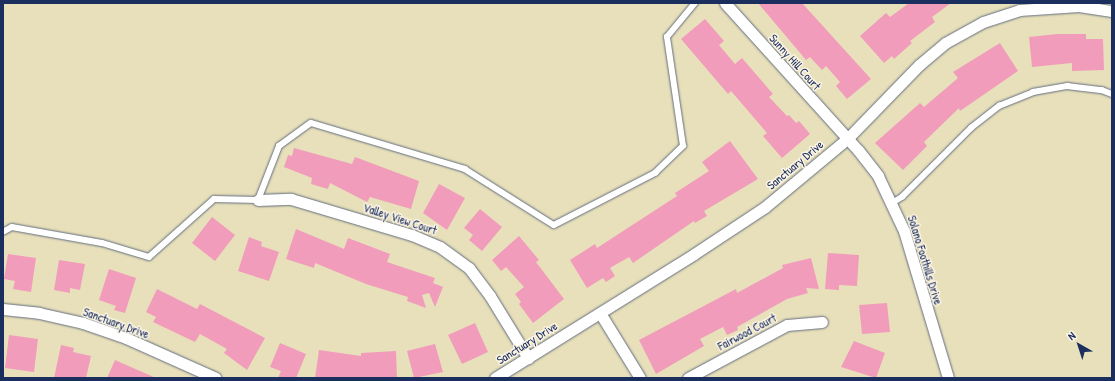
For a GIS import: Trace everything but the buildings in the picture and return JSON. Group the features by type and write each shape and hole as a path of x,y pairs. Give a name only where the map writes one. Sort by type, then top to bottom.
{"street":[{"name":"Sunny Hill Court","path":"725,3 848,138"},
{"name":"Sanctuary Drive","path":"496,378 765,207 848,138 919,65 946,43 983,22 1018,7 1079,6 1112,11"},
{"name":"Solano Foothills Drive","path":"848,138 878,176 904,231 948,378"},
{"name":"Valley View Court","path":"258,200 291,199 412,235 440,247 469,268 490,296 528,358"},
{"name":"Sanctuary Drive","path":"3,309 39,313 82,323 126,338 216,378"},
{"path":"600,313 640,378"},
{"name":"Fairwood Court","path":"688,378 787,325 822,322"}],"lane":[{"path":"3,232 12,228 102,243 149,257 214,199 258,200 279,146 311,123 465,169 554,226 655,172 683,146 667,37 695,3"},
{"path":"892,203 902,197 971,128 999,106 1033,92 1067,86 1102,90 1112,94"}]}
